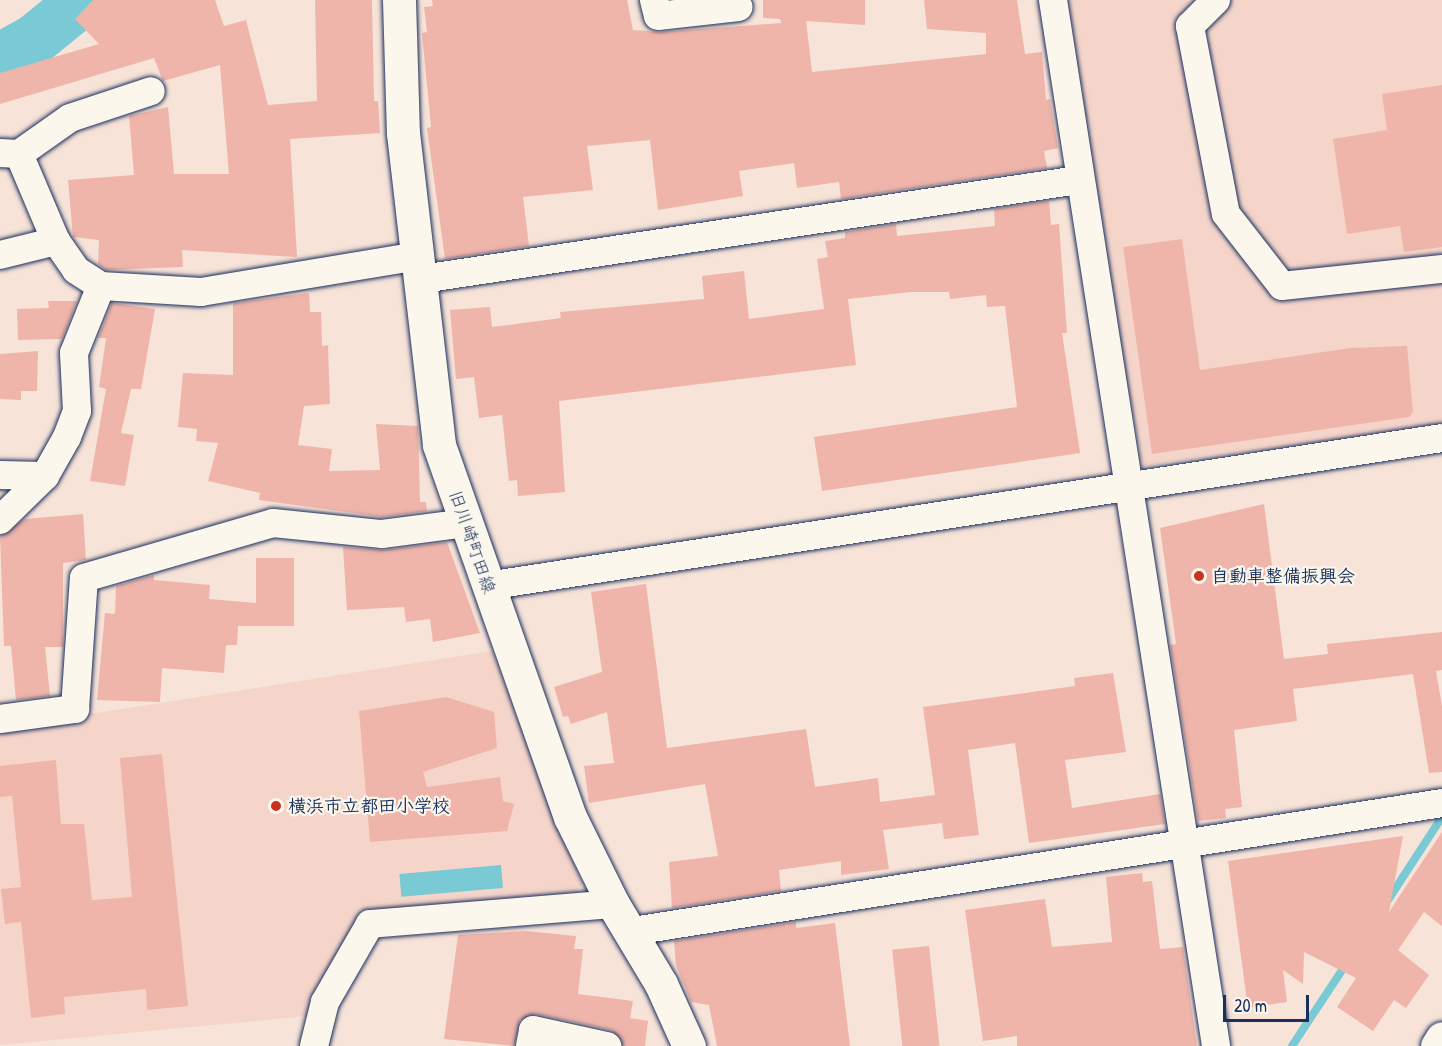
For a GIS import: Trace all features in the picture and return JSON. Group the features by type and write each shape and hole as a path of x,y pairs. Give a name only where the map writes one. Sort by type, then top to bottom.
{"main road":[{"name":"旧川崎町田線","path":"399,0 403,133 439,445 570,817 613,904 633,931 689,1046"},
{"path":"1437,1046 1442,1038"}],"street":[{"path":"654,0 658,16 738,7"},
{"path":"1053,0 1078,180 1129,484 1182,841 1216,1046"},
{"path":"1216,0 1190,26 1226,214 1282,286 1442,268"},
{"path":"151,91 70,118 9,154 56,241 76,270 101,286 201,292 420,267 1078,180"},
{"path":"0,255 56,241"},
{"path":"0,520 45,476 77,411 74,352 101,286"},
{"path":"488,586 1129,484 1442,438"},
{"path":"0,475 45,476"},
{"path":"0,720 75,709 84,578 273,523 382,534 465,523"},
{"path":"633,931 1182,841 1440,803"},
{"path":"314,1046 325,1002 370,924 613,904"},
{"path":"530,1046 533,1030 607,1046"}],"shaded area":[{"path":"1060,0 1442,0 1442,425 1143,466 1084,158"},
{"name":"横浜市立都田小学校","path":"492,651 582,884 567,902 362,917 308,1016 0,1045 0,728"}],"water":[{"path":"501,865 503,888 401,897 399,874"}],"building":[{"path":"93,0 215,0 224,26 246,20 268,105 317,101 315,0 372,0 374,101 378,101 380,133 290,139 297,257 182,250 183,267 106,270 98,264 99,240 73,237 68,180 134,175 129,116 168,107 174,174 229,174 220,65 163,81 154,58 0,104 0,73 99,44 75,19"},
{"path":"432,0 627,0 633,30 660,32 781,23 780,19 763,18 763,0 865,0 865,25 806,21 812,72 986,54 986,33 927,29 924,0 1017,0 1025,54 1042,52 1046,100 1050,99 1058,148 1044,151 1047,168 841,199 839,182 797,188 794,163 739,171 743,196 658,210 650,140 587,146 593,190 523,197 529,246 445,259 427,128 431,127 422,33 427,32 424,7 433,6"},
{"path":"1442,85 1442,247 1404,252 1400,226 1347,234 1333,139 1387,130 1382,94"},
{"path":"1049,201 1051,225 1059,224 1067,333 1062,333 1080,453 822,491 814,437 1017,407 1005,306 987,307 986,295 950,299 949,292 911,292 848,299 856,365 559,401 565,492 518,496 517,480 509,481 502,415 479,418 474,377 456,379 450,310 490,307 492,327 561,318 560,312 704,299 702,276 744,271 749,319 824,309 817,259 828,257 825,241 845,238 845,232 896,224 897,236 995,226 994,209"},
{"path":"1182,239 1200,370 1351,348 1407,346 1413,412 1409,417 1152,454 1123,247"},
{"path":"309,293 310,312 321,312 322,346 328,345 330,404 304,406 298,445 332,449 329,471 380,470 376,424 418,426 420,502 426,502 427,511 382,517 259,500 260,493 208,481 218,443 196,441 197,429 178,427 183,373 233,375 233,303"},
{"path":"48,301 77,301 62,339 18,340 17,309 49,308"},
{"path":"112,303 155,309 141,389 131,389 121,433 134,435 125,486 90,481 106,389 99,387 106,338 98,338"},
{"path":"38,351 37,391 21,391 21,400 0,399 0,354"},
{"path":"1264,504 1284,659 1328,654 1327,644 1442,632 1442,670 1436,671 1442,706 1442,772 1429,773 1413,674 1293,689 1297,721 1234,730 1242,807 1225,809 1226,818 1198,821 1170,645 1176,644 1160,528"},
{"path":"83,514 86,560 63,563 63,647 45,647 50,696 16,700 11,646 4,646 0,536 25,519"},
{"path":"447,542 480,633 433,642 430,619 406,622 404,607 347,610 343,547 384,550"},
{"path":"256,558 294,558 294,626 238,626 237,645 226,645 224,673 162,668 160,702 97,700 105,613 115,614 116,586 154,575 154,580 210,585 209,599 256,603"},
{"path":"646,584 667,748 806,729 815,787 878,778 880,802 935,795 923,707 1075,686 1074,678 1113,673 1126,752 1065,760 1072,808 1160,794 1165,824 1029,843 1015,743 968,750 979,835 944,839 942,823 883,830 889,869 841,875 841,861 779,870 781,891 672,908 669,862 718,856 705,784 589,803 584,766 614,763 607,712 571,724 568,716 563,717 554,687 602,672 591,592"},
{"path":"446,697 494,712 497,748 423,772 427,787 500,777 503,801 514,804 507,831 370,842 359,711"},
{"path":"162,754 188,1006 147,1010 146,989 64,997 65,1014 31,1018 21,922 5,924 1,889 21,887 12,796 0,797 0,766 56,760 61,824 84,824 92,900 132,897 120,758"},
{"path":"1442,832 1442,926 1424,912 1398,950 1429,975 1406,1008 1394,1000 1373,1031 1337,1007 1356,978 1304,952 1303,984 1283,970 1287,1002 1248,1008 1228,861 1403,836 1389,912"},
{"path":"1142,873 1143,882 1152,881 1160,949 1183,947 1197,1046 1017,1046 1017,1036 983,1041 965,910 1045,899 1052,947 1112,942 1106,877"},
{"path":"796,922 796,928 835,923 850,1046 717,1046 709,1005 691,1002 676,965 674,941"},
{"path":"526,931 576,936 574,949 583,949 578,994 633,1001 630,1018 648,1021 645,1046 623,1046 611,1030 536,1014 520,1020 514,1046 444,1039 458,935"},
{"path":"929,946 939,1045 902,1046 892,950"}],"waterway":[{"path":"0,58 34,39 82,0"},
{"path":"1388,900 1442,817"},
{"path":"1292,1046 1346,964"}],"place":[{"name":"自動車整備振興会","path":"1199,576"},
{"name":"横浜市立都田小学校","path":"276,806"}]}
